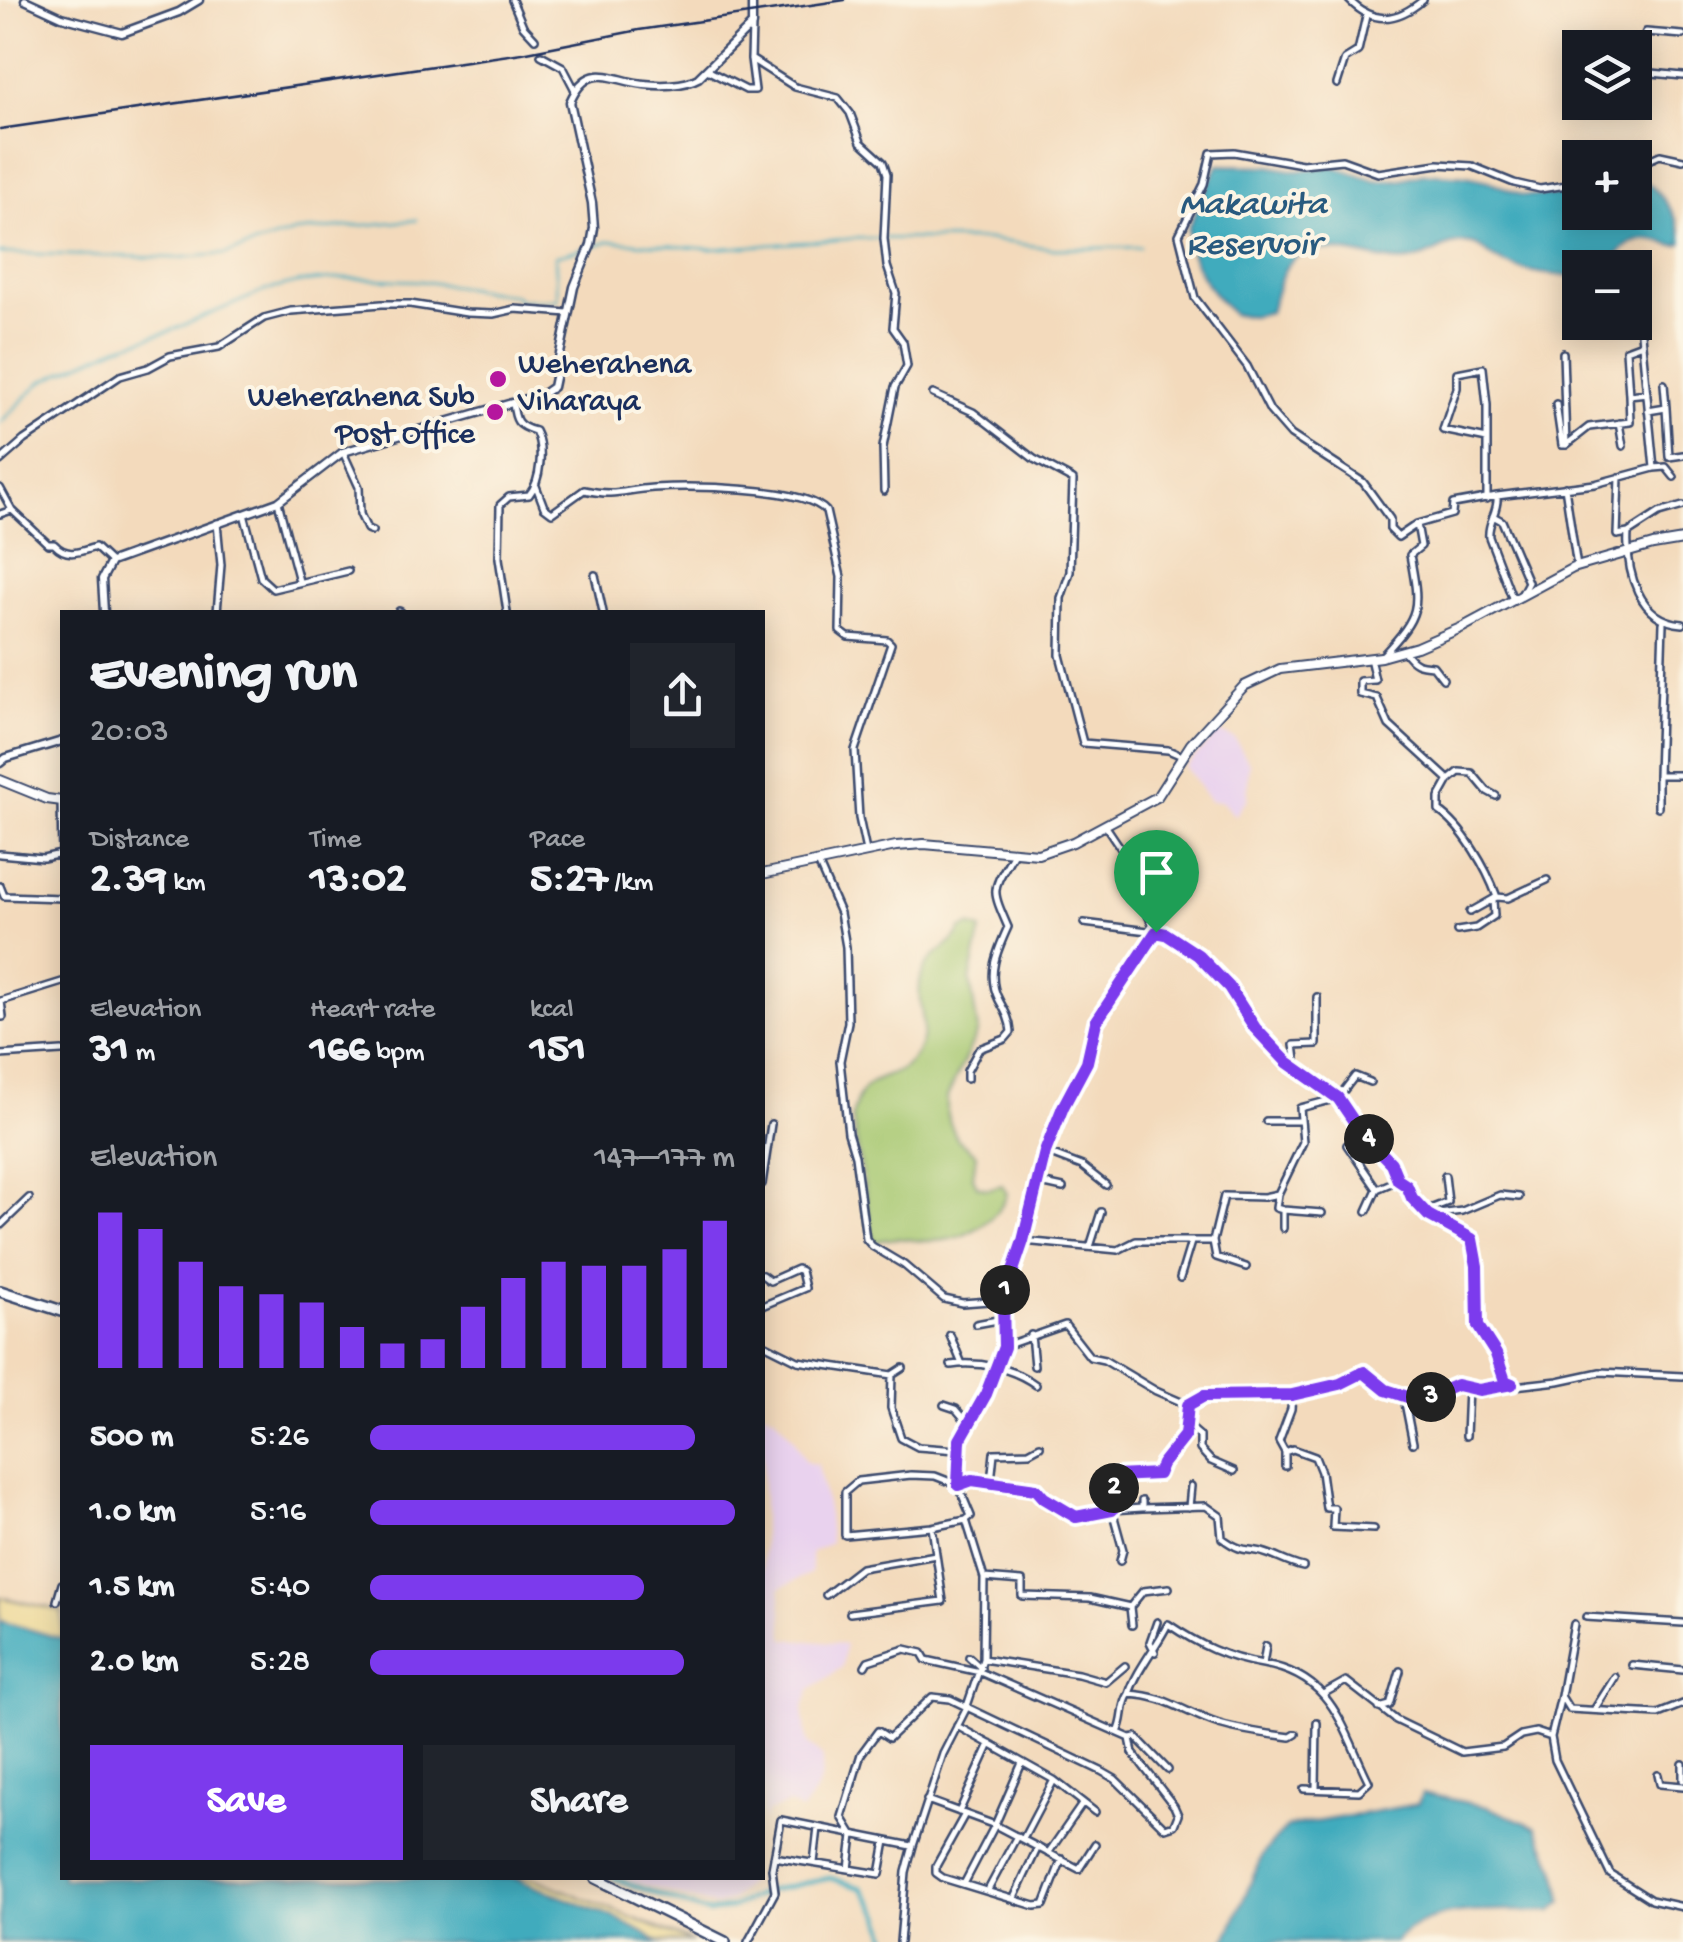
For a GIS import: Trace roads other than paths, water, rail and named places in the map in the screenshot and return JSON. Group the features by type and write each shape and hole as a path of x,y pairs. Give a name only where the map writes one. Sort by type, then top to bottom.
{"highway":[{"path":"0,1292 60,1309"},
{"path":"600,1880 726,1942"}],"main road":[{"path":"25,0 62,17 122,33 200,0"},
{"path":"104,610 102,579 110,562 278,502 343,452 543,394 554,386 568,313 594,228 570,102 575,90 582,82 600,75 642,84 688,83 752,25 752,0"},
{"path":"765,874 819,865 866,851 924,844 1038,854 1105,825 1157,796 1182,756 1244,686 1280,669 1380,657 1404,650 1463,627 1577,567 1683,540"},
{"path":"0,763 60,742"},
{"path":"0,780 60,801"}],"street":[{"path":"512,0 535,39"},
{"path":"1348,0 1366,16 1397,16 1423,0"},
{"path":"1337,84 1345,59 1358,51 1366,16"},
{"path":"706,70 752,92 756,85 750,60 752,25"},
{"path":"1683,35 1646,32 1642,40 1646,68 1652,73 1683,76"},
{"path":"541,56 563,66 575,90"},
{"path":"750,60 795,86 838,98 850,113 861,142 883,162 887,174 884,238 887,266 896,293 893,328 904,342 906,366 895,386 883,448 884,491"},
{"path":"1562,185 1540,189 1472,166 1438,164 1378,172 1342,160 1302,164 1234,152 1211,153 1204,184 1179,235 1195,298 1247,366 1270,411 1291,436 1363,482 1398,538 1417,524 1452,514 1453,504 1565,487 1654,468 1666,467 1674,477"},
{"path":"1652,159 1660,155 1683,160"},
{"path":"0,461 24,440 120,376 170,356 218,347 264,318 291,311 382,304 480,314 515,309 568,313"},
{"path":"1642,340 1654,468"},
{"path":"1556,404 1562,446 1589,427 1632,419 1626,350 1642,344"},
{"path":"1563,353 1566,445"},
{"path":"1487,439 1472,436 1443,430 1458,388 1457,373 1482,368 1487,406 1487,424 1487,443 1487,499"},
{"path":"1664,384 1668,457 1683,455"},
{"path":"1629,394 1646,392"},
{"path":"933,394 973,412 1034,459 1074,480 1070,572 1061,598 1060,655 1083,743 1168,750 1182,756"},
{"path":"514,403 515,420 521,428 534,431 540,441 536,486 544,507 552,513 584,490 612,496 652,488 782,492 820,504 826,511 841,577 840,631 848,637 887,640 892,644 855,750 859,818 866,851"},
{"path":"1648,411 1666,408"},
{"path":"1619,422 1623,446"},
{"path":"343,452 359,487 360,514 367,529 372,530"},
{"path":"1619,477 1618,535 1659,513 1683,506"},
{"path":"507,610 498,558 500,505 509,497 529,495 536,486"},
{"path":"1565,487 1577,567"},
{"path":"0,488 26,527 48,544 72,554 95,546 110,562"},
{"path":"1493,516 1502,520 1528,582 1517,597 1489,537 1488,527 1498,496"},
{"path":"278,502 299,581"},
{"path":"0,514 12,510"},
{"path":"244,514 261,578 272,589 348,570"},
{"path":"216,523 220,565 217,610"},
{"path":"1380,657 1404,633 1418,601 1410,556 1421,546 1417,524"},
{"path":"1628,533 1627,562 1645,604 1663,623 1683,624"},
{"path":"595,575 603,610"},
{"path":"1658,807 1663,623"},
{"path":"1404,650 1411,661 1433,666 1443,679"},
{"path":"1370,658 1375,680 1360,682 1360,694 1378,698 1389,726 1449,780"},
{"path":"1456,931 1476,928 1494,916 1495,898 1489,875 1453,821 1438,811 1440,798 1449,780 1459,772 1472,773 1487,792 1496,796"},
{"path":"1658,775 1683,775"},
{"path":"1105,825 1136,871 1138,894 1156,932"},
{"path":"966,1079 979,1049 1005,1039 1010,1032 1006,1010 996,995 992,962 1008,928 994,894 996,883 1014,853"},
{"path":"0,854 60,856"},
{"path":"819,865 840,913 846,946 848,1022 840,1061 866,1239 944,1299 962,1303 1003,1300"},
{"path":"1470,912 1495,898 1508,898 1548,880"},
{"path":"0,886 4,896 15,899 60,898"},
{"path":"1084,923 1166,934 1198,955 1229,987 1255,1028 1298,1070 1338,1098 1428,1215 1472,1239 1477,1266 1478,1326 1496,1354 1505,1381 1512,1384"},
{"path":"1156,932 1096,1022 1087,1062 1045,1152 1023,1241 1003,1300 1004,1347 957,1450 958,1485 971,1516 932,1527 846,1535 845,1492 858,1481 935,1476 958,1485 972,1480 1036,1489 1076,1517 1142,1504 1206,1506 1220,1516 1222,1538 1240,1552 1272,1555 1279,1562 1303,1567"},
{"path":"0,1017 1,1002 60,983"},
{"path":"1298,1070 1294,1045 1317,1044 1317,998"},
{"path":"0,1055 60,1051"},
{"path":"1322,1213 1276,1208 1278,1194 1303,1142 1300,1108 1338,1098 1355,1076 1370,1082"},
{"path":"1266,1122 1301,1121"},
{"path":"765,1162 770,1124"},
{"path":"1347,1145 1377,1188"},
{"path":"1045,1152 1082,1166 1106,1185"},
{"path":"1428,1215 1430,1209 1448,1202 1445,1176"},
{"path":"1367,1211 1377,1188 1398,1180"},
{"path":"1036,1182 1063,1188"},
{"path":"1246,1266 1216,1257 1213,1242 1224,1196 1278,1194"},
{"path":"1428,1215 1462,1210 1500,1195 1519,1198"},
{"path":"0,1226 30,1198"},
{"path":"1282,1210 1282,1228"},
{"path":"1090,1247 1101,1212"},
{"path":"1023,1241 1118,1250 1136,1241 1213,1242"},
{"path":"1180,1278 1191,1242"},
{"path":"765,1276 770,1280 798,1270 805,1282 804,1288 765,1305"},
{"path":"976,1324 1003,1318"},
{"path":"1004,1347 1065,1324 1090,1357 1104,1360 1156,1392 1188,1405"},
{"path":"950,1335 962,1364"},
{"path":"1031,1335 1034,1366"},
{"path":"765,1344 798,1361 892,1375 903,1368"},
{"path":"951,1365 975,1363 997,1368 1036,1385"},
{"path":"1188,1405 1204,1396 1292,1395 1340,1384 1364,1372 1386,1390 1420,1401 1457,1385 1479,1390 1600,1372 1683,1376"},
{"path":"892,1375 891,1408 901,1438 918,1447 957,1450"},
{"path":"1466,1436 1468,1388"},
{"path":"1285,1466 1285,1452 1279,1441 1292,1395"},
{"path":"1404,1398 1413,1443"},
{"path":"944,1404 956,1409 968,1423"},
{"path":"1120,1562 1123,1550 1112,1510 1115,1476 1158,1474 1185,1435 1188,1405"},
{"path":"1186,1424 1200,1436 1200,1449 1211,1461 1234,1471"},
{"path":"991,1482 994,1454 1029,1452 1040,1446"},
{"path":"1285,1452 1292,1449 1315,1457 1326,1508 1334,1508 1333,1527 1374,1528"},
{"path":"1190,1507 1191,1486"},
{"path":"900,1942 906,1872 926,1800 983,1659 984,1578 966,1520"},
{"path":"850,1613 942,1600 932,1527"},
{"path":"826,1595 861,1568 936,1555"},
{"path":"984,1578 1022,1581 1022,1596 1090,1598 1130,1606"},
{"path":"1132,1625 1130,1606 1144,1591 1169,1588"},
{"path":"57,1601 60,1591"},
{"path":"1586,1617 1683,1624"},
{"path":"1154,1652 1150,1642 1157,1622"},
{"path":"1118,1732 1133,1680 1168,1624 1233,1660 1286,1668 1306,1676 1323,1694 1369,1782 1359,1791 1304,1789"},
{"path":"1574,1624 1551,1737 1555,1760 1610,1874 1636,1893 1651,1900 1683,1907 1649,1899 1621,1882"},
{"path":"1262,1664 1266,1646"},
{"path":"865,1666 868,1660 905,1649 922,1653 926,1660 981,1670 1130,1738 1136,1737 1168,1770"},
{"path":"969,1657 981,1670"},
{"path":"983,1659 1106,1682 1125,1666"},
{"path":"1632,1665 1683,1670"},
{"path":"1379,1708 1390,1705 1400,1671"},
{"path":"1594,1710 1614,1677"},
{"path":"1323,1694 1346,1680 1379,1708 1462,1752 1504,1746 1521,1735 1536,1732 1551,1737"},
{"path":"1129,1694 1161,1698 1188,1713 1244,1731 1290,1737 1296,1734"},
{"path":"1561,1696 1569,1709 1658,1714 1683,1704"},
{"path":"848,1868 853,1835 842,1817 862,1754 878,1731 889,1738 932,1697 950,1699 1101,1770 1115,1779 1158,1824 1165,1828 1174,1825 1178,1815 1174,1806 1133,1753 1130,1738"},
{"path":"1316,1789 1317,1723"},
{"path":"957,1726 1054,1780 1095,1812"},
{"path":"990,1744 936,1872 1035,1906 1044,1905 1062,1859"},
{"path":"964,1884 1022,1763"},
{"path":"1658,1775 1660,1784 1683,1783 1683,1764"},
{"path":"987,1891 1054,1780"},
{"path":"926,1800 995,1825 1079,1869 1095,1844"},
{"path":"1049,1852 1083,1803"},
{"path":"748,1942 774,1892 772,1869 782,1820 913,1846"},
{"path":"814,1863 818,1828"},
{"path":"774,1857 880,1874 886,1841"},
{"path":"1014,1899 1038,1847"}],"water":[{"name":"Makawita Reservoir","path":"1218,165 1297,171 1332,166 1374,180 1398,180 1425,173 1466,176 1521,195 1562,194 1562,230 1652,230 1652,187 1668,204 1682,244 1641,240 1622,250 1562,250 1562,275 1517,268 1479,247 1463,243 1408,261 1310,251 1296,257 1285,269 1270,312 1252,316 1232,314 1216,296 1191,252 1188,228"},
{"path":"0,1621 60,1638 60,1880 518,1880 616,1918 659,1942 0,1942"},
{"path":"1422,1793 1487,1807 1536,1827 1555,1867 1563,1901 1552,1911 1447,1915 1410,1929 1395,1942 1225,1942 1263,1854 1287,1827 1418,1804"}],"waterway":[{"path":"0,253 175,258 226,254 295,232 417,220"},
{"path":"0,423 41,382 117,347 170,331 267,290 301,282 346,278 420,281 514,295 518,299 558,300 555,256 611,241 711,249 861,238 992,240 1055,249 1140,247"},
{"path":"619,1880 708,1913 731,1908 767,1891 830,1878 862,1888 881,1915 889,1942"}],"railway":[{"path":"0,129 522,53 639,30 845,0"}],"place":[{"name":"Weherahena Viharaya","path":"498,379"},
{"name":"Weherahena Sub Post Office","path":"495,412"}]}
